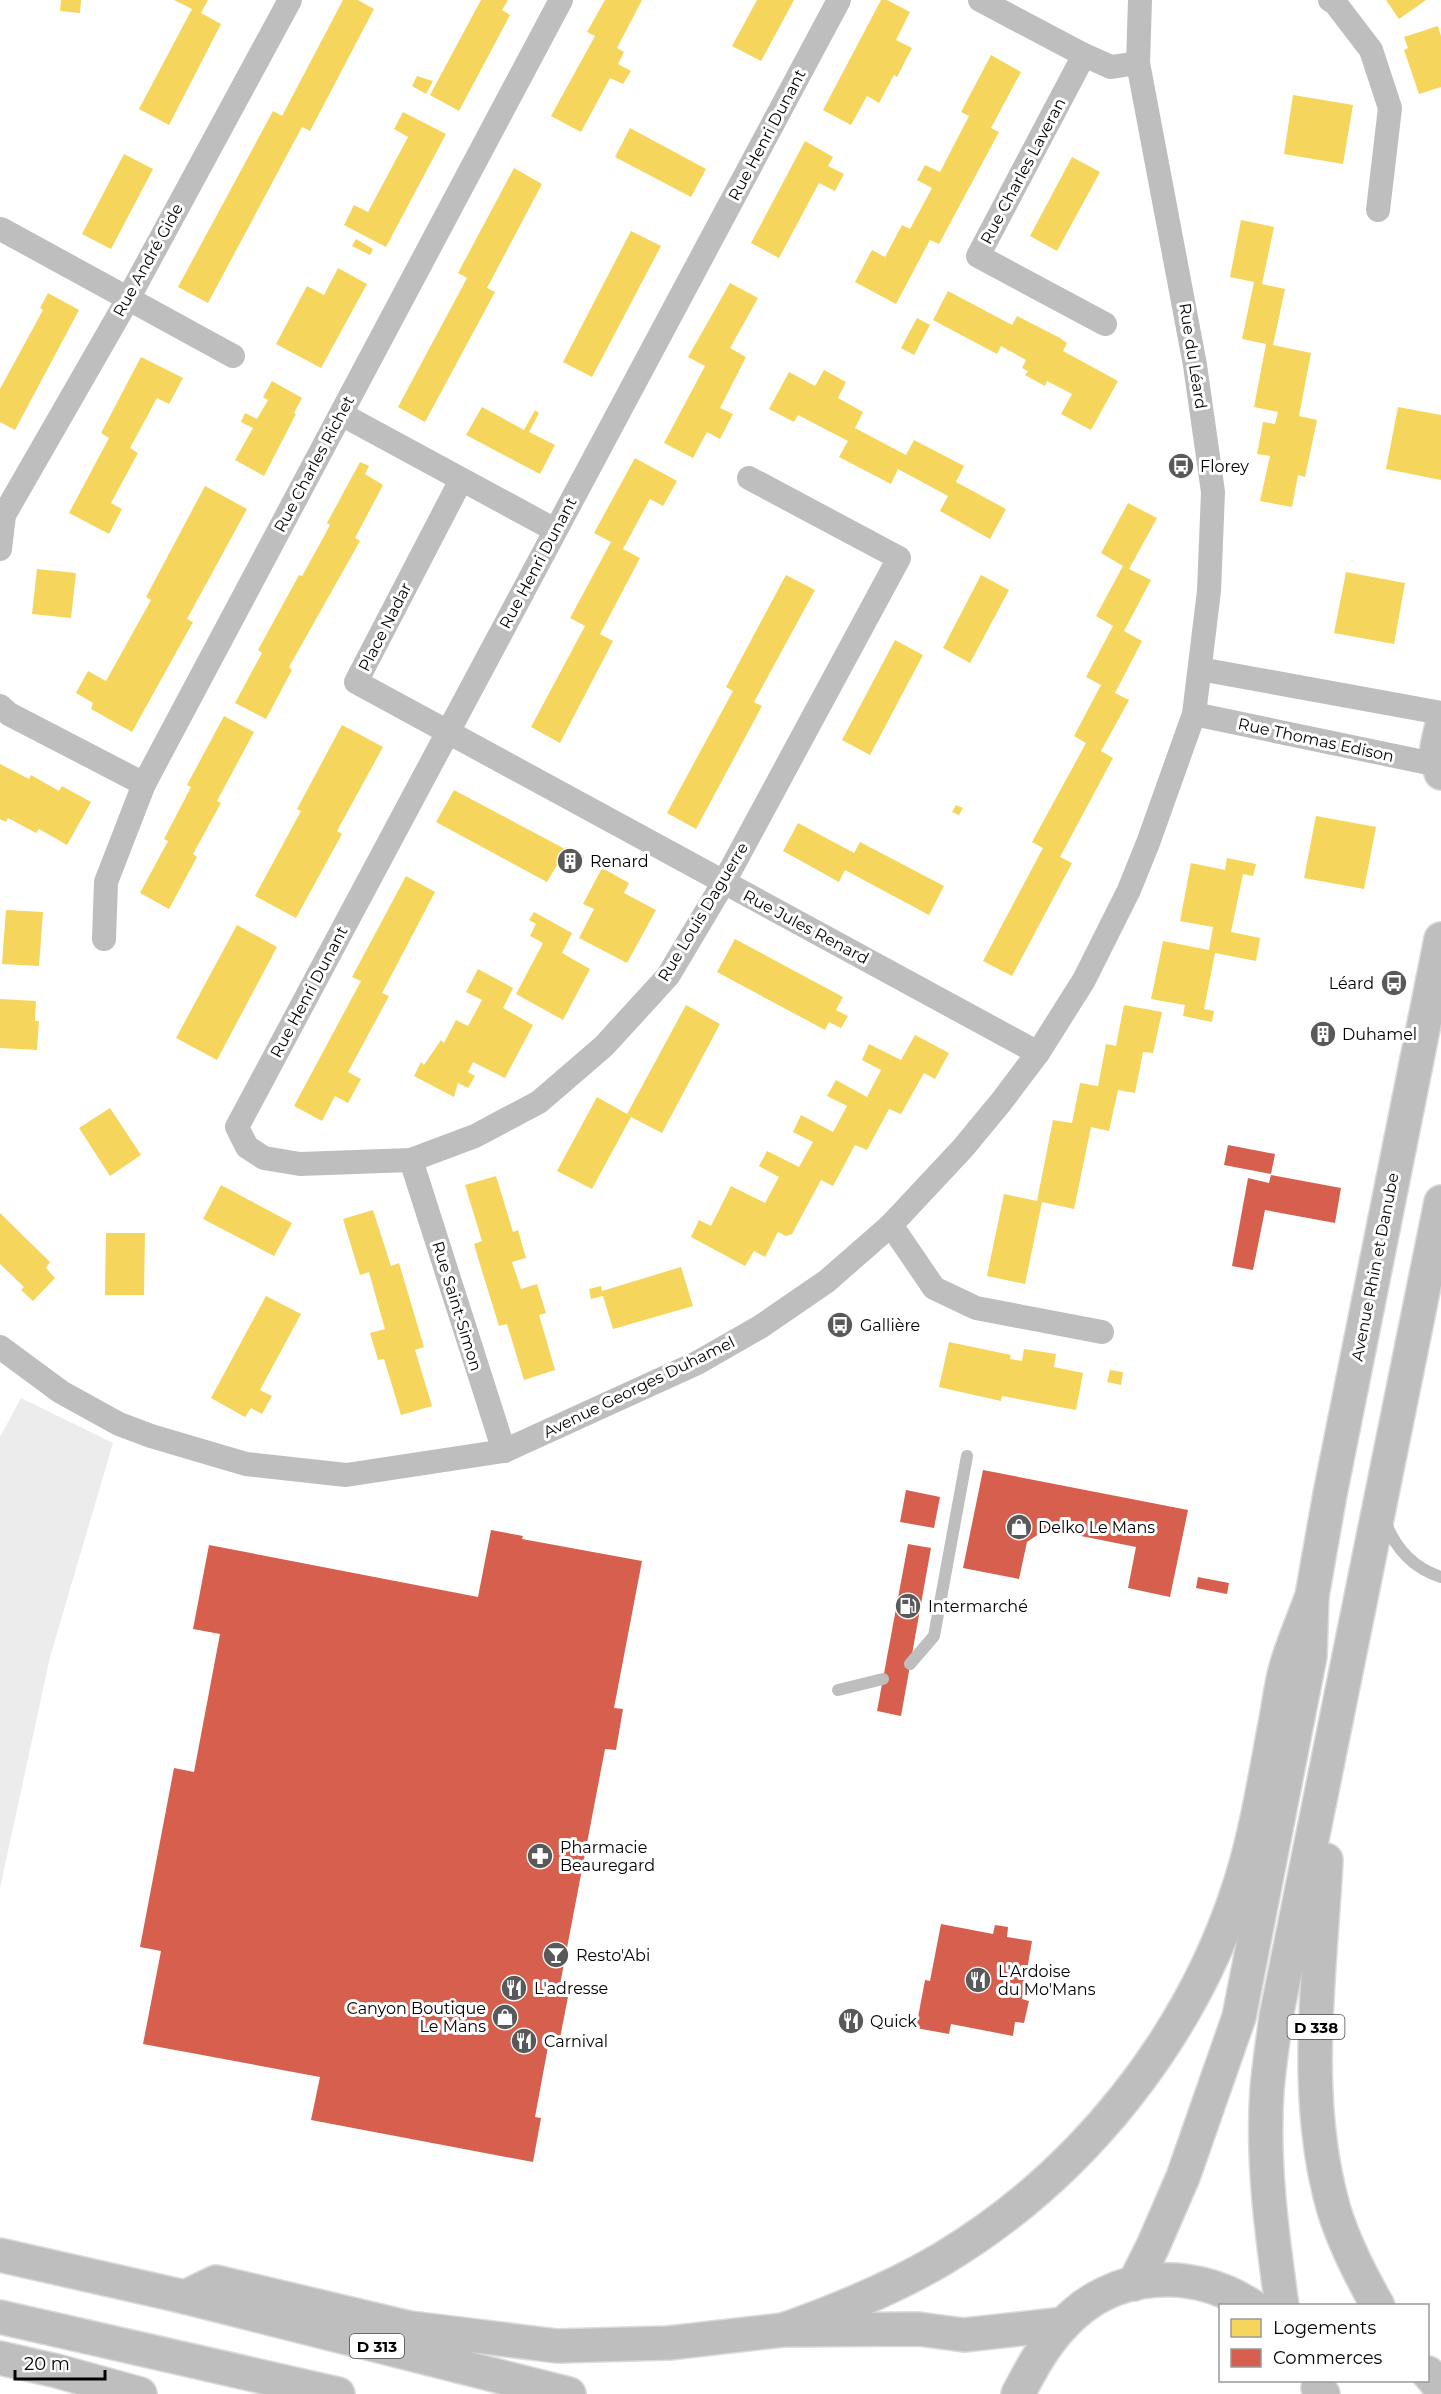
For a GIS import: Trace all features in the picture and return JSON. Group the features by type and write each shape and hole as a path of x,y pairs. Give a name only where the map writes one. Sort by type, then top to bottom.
{"main road":[{"path":"1440,769 1437,747 1441,729"},
{"name":"Avenue Rhin et Danube","path":"1312,1596 1330,1494 1441,939"},
{"path":"1282,2304 1269,2196 1267,2091 1276,2017 1441,1202"},
{"path":"1134,2284 1183,2177 1239,2017 1310,1656 1312,1596"},
{"path":"783,2330 881,2289 941,2260 995,2224 1064,2166 1124,2099 1150,2066 1197,1984 1240,1883 1263,1787 1286,1665 1312,1596"},
{"name":"D 338","path":"1333,1737 1314,2062 1316,2108 1320,2143 1335,2212 1349,2249 1377,2304"},
{"name":"D 313","path":"0,2255 185,2298 569,2394"},
{"path":"1018,2394 1041,2353 1064,2324 1087,2304 1113,2290 1134,2284 1186,2279 1220,2288 1248,2304"},
{"path":"185,2298 216,2282 410,2328 557,2346 669,2343 783,2330 918,2329 964,2335 1064,2324"},
{"path":"0,2317 338,2394"},
{"path":"0,2358 140,2394"},
{"path":"57,2371 90,2394"},
{"path":"1429,2374 1441,2388"}],"street":[{"name":"Rue André Gide","path":"2,514 128,299 290,0"},
{"name":"Rue Charles Richet","path":"104,939 106,882 144,784 561,0"},
{"name":"Rue Henri Dunant","path":"237,1127 839,0"},
{"path":"980,0 1084,56 1111,67 1138,63"},
{"name":"Rue du Léard","path":"1140,0 1138,63 1195,365 1213,492 1209,591 1194,714"},
{"path":"1330,0 1335,3 1371,50 1390,108 1378,210"},
{"name":"Rue Charles Laveran","path":"1084,56 978,256 1105,324"},
{"path":"1,229 233,356"},
{"path":"341,414 555,530"},
{"name":"Rue Louis Daguerre","path":"237,1127 247,1147 264,1158 300,1164 411,1160 475,1136 539,1102 604,1046 668,976 724,882 899,558 749,478"},
{"name":"Place Nadar","path":"447,733 356,682 461,480"},
{"path":"0,549 2,514"},
{"path":"1200,669 1441,713"},
{"path":"0,706 9,714 144,784"},
{"name":"Rue Thomas Edison","path":"1194,714 1440,769"},
{"name":"Avenue Georges Duhamel","path":"0,1347 62,1392 118,1424 246,1464 346,1475 504,1451 697,1363 760,1327 827,1281 891,1225 963,1148 1001,1102 1038,1053 1084,980 1125,899 1148,843 1194,714"},
{"name":"Rue Jules Renard","path":"447,733 1038,1053"},
{"name":"Rue Saint-Simon","path":"411,1160 504,1451"},
{"path":"891,1225 934,1288 976,1308 1102,1332"}],"lane":[{"path":"910,1664 934,1636 967,1456"},
{"path":"1380,1504 1392,1539 1424,1571 1441,1577"},
{"path":"838,1690 883,1679"}],"shaded area":[{"path":"21,1398 113,1443 50,1657 0,1888 0,1437"}],"building: Logements":[{"path":"61,0 81,0 80,13 60,11"},
{"path":"174,0 208,0 201,13 221,24 169,125 139,109 192,9"},
{"path":"343,0 358,0 374,9 310,131 302,127 208,303 178,287 273,111 282,116"},
{"path":"481,0 508,0 502,10 510,15 459,111 430,95"},
{"path":"605,0 642,0 617,48 624,52 618,64 631,71 623,84 610,78 581,132 551,116 595,36 587,32"},
{"path":"757,0 794,0 761,61 732,46"},
{"path":"881,0 887,0 910,12 896,40 912,48 897,77 894,75 879,103 867,96 851,125 823,110"},
{"path":"1386,0 1426,0 1399,19"},
{"path":"1438,26 1441,36 1441,87 1419,94 1404,50 1408,48 1404,37"},
{"path":"991,55 1021,72 991,128 999,132 939,244 930,240 896,304 855,282 872,250 885,257 902,225 910,229 932,188 917,180 925,165 940,172 969,116 961,112"},
{"path":"417,76 433,81 426,94 412,86"},
{"path":"1293,95 1353,105 1343,164 1284,154"},
{"path":"403,112 446,134 386,247 344,225 354,205 368,212 408,137 394,129"},
{"path":"630,128 706,169 691,197 615,157"},
{"path":"805,141 833,157 828,166 844,174 835,191 819,183 779,258 751,243"},
{"path":"124,154 153,169 111,249 82,234"},
{"path":"1072,157 1100,172 1057,251 1030,236"},
{"path":"514,168 542,184 487,288 495,292 425,422 398,407 467,278 458,273"},
{"path":"1241,220 1274,227 1262,284 1285,289 1273,345 1311,353 1299,416 1317,420 1305,477 1298,475 1292,507 1260,501 1270,456 1257,454 1263,422 1275,424 1278,412 1254,407 1266,344 1242,339 1254,282 1230,277"},
{"path":"631,231 661,246 592,377 563,362"},
{"path":"356,239 373,249 370,255 352,246"},
{"path":"338,268 367,284 321,368 276,344 307,286 324,295"},
{"path":"730,283 758,298 730,348 746,357 720,408 733,414 720,439 707,432 693,458 664,443 705,366 688,357"},
{"path":"948,291 1012,325 1017,316 1060,338 1067,343 1063,351 1118,381 1091,430 1061,414 1072,394 1047,381 1045,386 1025,375 1028,371 1022,368 1026,360 1001,346 997,354 933,320"},
{"path":"48,293 79,310 15,430 0,422 0,389 43,310 40,308"},
{"path":"917,318 930,325 914,355 901,348"},
{"path":"141,357 183,378 169,404 157,398 130,448 138,453 111,503 122,509 109,534 69,513 109,438 101,433"},
{"path":"824,370 846,382 838,398 863,412 855,428 906,455 914,440 964,466 956,482 1006,509 990,539 940,511 948,496 898,469 891,484 839,457 848,441 798,415 794,422 769,409 789,372 815,386"},
{"path":"272,381 302,398 264,476 235,460 253,428 241,422 245,413 257,419 268,400 263,397"},
{"path":"482,407 524,430 535,410 539,413 529,432 555,445 540,474 466,435"},
{"path":"1398,407 1441,415 1441,480 1386,469"},
{"path":"635,458 677,481 663,506 650,499 623,549 640,558 600,634 613,641 560,743 531,727 585,626 570,618 611,542 594,533"},
{"path":"360,462 369,466 365,474 383,485 355,538 360,541 289,667 292,670 266,719 235,703 262,653 258,650 299,575 302,576 322,540 330,525 327,523"},
{"path":"205,486 247,509 187,619 193,622 132,732 91,709 93,703 76,693 88,671 106,681 151,600 146,597"},
{"path":"1128,503 1157,518 1129,569 1151,580 1124,631 1142,641 1115,693 1129,700 1101,751 1113,758 1060,857 1072,863 1012,976 983,961 1043,848 1032,842 1086,743 1074,736 1101,685 1086,677 1113,626 1096,616 1123,566 1101,553"},
{"path":"37,569 76,573 71,618 32,614"},
{"path":"1346,572 1405,583 1394,644 1334,633"},
{"path":"786,575 815,590 754,702 762,706 696,829 667,813 733,691 726,687"},
{"path":"981,575 1009,590 970,663 943,648"},
{"path":"895,640 923,655 870,755 842,740"},
{"path":"224,716 254,732 217,801 221,803 193,854 197,857 169,909 140,893 168,841 164,839 191,787 187,785"},
{"path":"342,725 383,747 337,831 342,834 296,918 255,896 301,811 297,809"},
{"path":"0,764 29,779 31,775 59,791 62,786 91,802 67,845 39,829 36,833 8,818 6,822 0,819"},
{"path":"454,790 584,857 574,874 557,865 547,882 436,822"},
{"path":"956,805 963,808 959,815 952,812"},
{"path":"1316,816 1376,827 1364,889 1304,878"},
{"path":"798,823 854,853 860,842 944,886 929,915 845,870 839,882 783,851"},
{"path":"1227,858 1256,864 1253,876 1243,874 1231,932 1260,938 1256,961 1215,953 1204,1009 1214,1011 1212,1022 1183,1016 1185,1005 1151,999 1163,941 1209,950 1213,927 1180,921 1191,863 1225,870"},
{"path":"602,868 629,883 624,893 656,910 627,963 579,938 594,909 583,904"},
{"path":"406,876 435,892 382,993 389,996 348,1072 361,1079 348,1103 335,1096 322,1121 294,1106 361,981 352,977"},
{"path":"6,910 43,912 39,966 2,964"},
{"path":"534,912 572,933 562,953 590,969 563,1020 516,994 543,943 530,936 536,924 529,920"},
{"path":"237,925 277,947 217,1060 176,1038"},
{"path":"735,939 843,997 836,1010 848,1016 841,1028 829,1022 825,1030 717,972"},
{"path":"478,969 513,988 503,1008 533,1025 505,1078 473,1062 468,1072 475,1076 468,1088 458,1083 454,1097 414,1076 421,1062 424,1065 441,1040 444,1043 456,1020 468,1026 482,1000 466,992"},
{"path":"0,999 36,1001 35,1021 39,1021 37,1050 0,1048"},
{"path":"686,1005 720,1024 662,1133 631,1117 592,1189 557,1171 597,1097 627,1114"},
{"path":"1124,1005 1162,1012 1153,1053 1143,1052 1135,1093 1118,1090 1109,1131 1091,1127 1074,1209 1042,1202 1025,1284 987,1276 1004,1194 1037,1201 1053,1120 1072,1123 1080,1083 1098,1086 1106,1044 1116,1046"},
{"name":"Duhamel","path":"1316,1022 1334,1026 1331,1045 1312,1042"},
{"path":"915,1035 949,1053 935,1079 924,1073 901,1114 889,1109 867,1150 855,1145 833,1186 821,1180 792,1234 786,1236 778,1232 765,1257 754,1251 745,1266 691,1237 699,1220 711,1226 731,1186 765,1203 779,1177 759,1166 767,1151 799,1167 813,1142 793,1132 801,1115 833,1132 847,1106 827,1096 836,1080 867,1097 881,1070 862,1060 869,1044 901,1060"},
{"path":"110,1108 141,1155 110,1176 79,1128"},
{"path":"496,1176 513,1232 518,1230 526,1258 512,1262 521,1289 537,1284 546,1313 539,1315 555,1370 524,1380 507,1324 499,1326 482,1271 474,1244 482,1241 465,1185"},
{"path":"221,1185 292,1223 274,1256 203,1219"},
{"path":"373,1210 391,1266 399,1263 424,1347 415,1350 432,1406 401,1415 384,1359 378,1360 370,1333 385,1329 369,1272 360,1275 343,1219"},
{"path":"0,1213 50,1262 46,1268 55,1278 33,1301 21,1290 24,1287 0,1264"},
{"path":"106,1233 145,1233 144,1295 105,1295"},
{"path":"681,1267 693,1306 613,1329 603,1296 591,1299 589,1289 601,1286 602,1291"},
{"path":"266,1296 301,1314 260,1390 272,1396 262,1414 251,1408 245,1417 211,1398"},
{"path":"949,1342 1011,1355 1010,1359 1022,1361 1024,1349 1056,1354 1054,1367 1083,1373 1076,1410 1002,1396 1001,1401 939,1387"},
{"path":"1110,1370 1123,1372 1121,1385 1107,1382"}],"building: Commerces":[{"path":"1228,1145 1275,1154 1271,1174 1224,1165"},
{"path":"1271,1175 1341,1188 1335,1223 1265,1210 1253,1270 1232,1266 1248,1178 1269,1183"},
{"path":"983,1470 1188,1510 1170,1597 1128,1588 1136,1547 1046,1529 1027,1542 1019,1579 963,1568"},
{"path":"906,1490 940,1497 934,1528 900,1522"},
{"path":"491,1530 523,1536 522,1539 642,1561 614,1708 623,1709 616,1750 605,1749 558,1995 568,1997 560,2038 550,2036 535,2117 541,2118 533,2162 311,2120 320,2077 143,2044 161,1951 140,1947 174,1768 194,1772 220,1634 193,1629 209,1545 478,1597"},
{"name":"Intermarché","path":"908,1544 931,1548 901,1716 877,1711"},
{"path":"1198,1577 1229,1583 1227,1594 1196,1588"},
{"name":"L'Ardoise du Mo'Mans","path":"941,1924 993,1934 995,1925 1008,1927 1007,1937 1032,1941 1022,1999 1029,2001 1024,2023 1015,2022 1013,2036 951,2024 949,2034 916,2028 925,1980 930,1981"}],"place":[{"name":"Florey","path":"1181,466"},
{"name":"Renard","path":"570,861"},
{"name":"Léard","path":"1394,983"},
{"name":"Duhamel","path":"1323,1034"},
{"name":"Gallière","path":"840,1325"},
{"name":"Delko Le Mans","path":"1019,1527"},
{"name":"Intermarché","path":"908,1606"},
{"name":"Pharmacie Beauregard","path":"540,1856"},
{"name":"Resto'Abi","path":"556,1955"},
{"name":"L'Ardoise du Mo'Mans","path":"978,1980"},
{"name":"L'adresse","path":"514,1988"},
{"name":"Canyon Boutique Le Mans","path":"505,2017"},
{"name":"Quick","path":"851,2021"},
{"name":"Carnival","path":"524,2041"}]}
